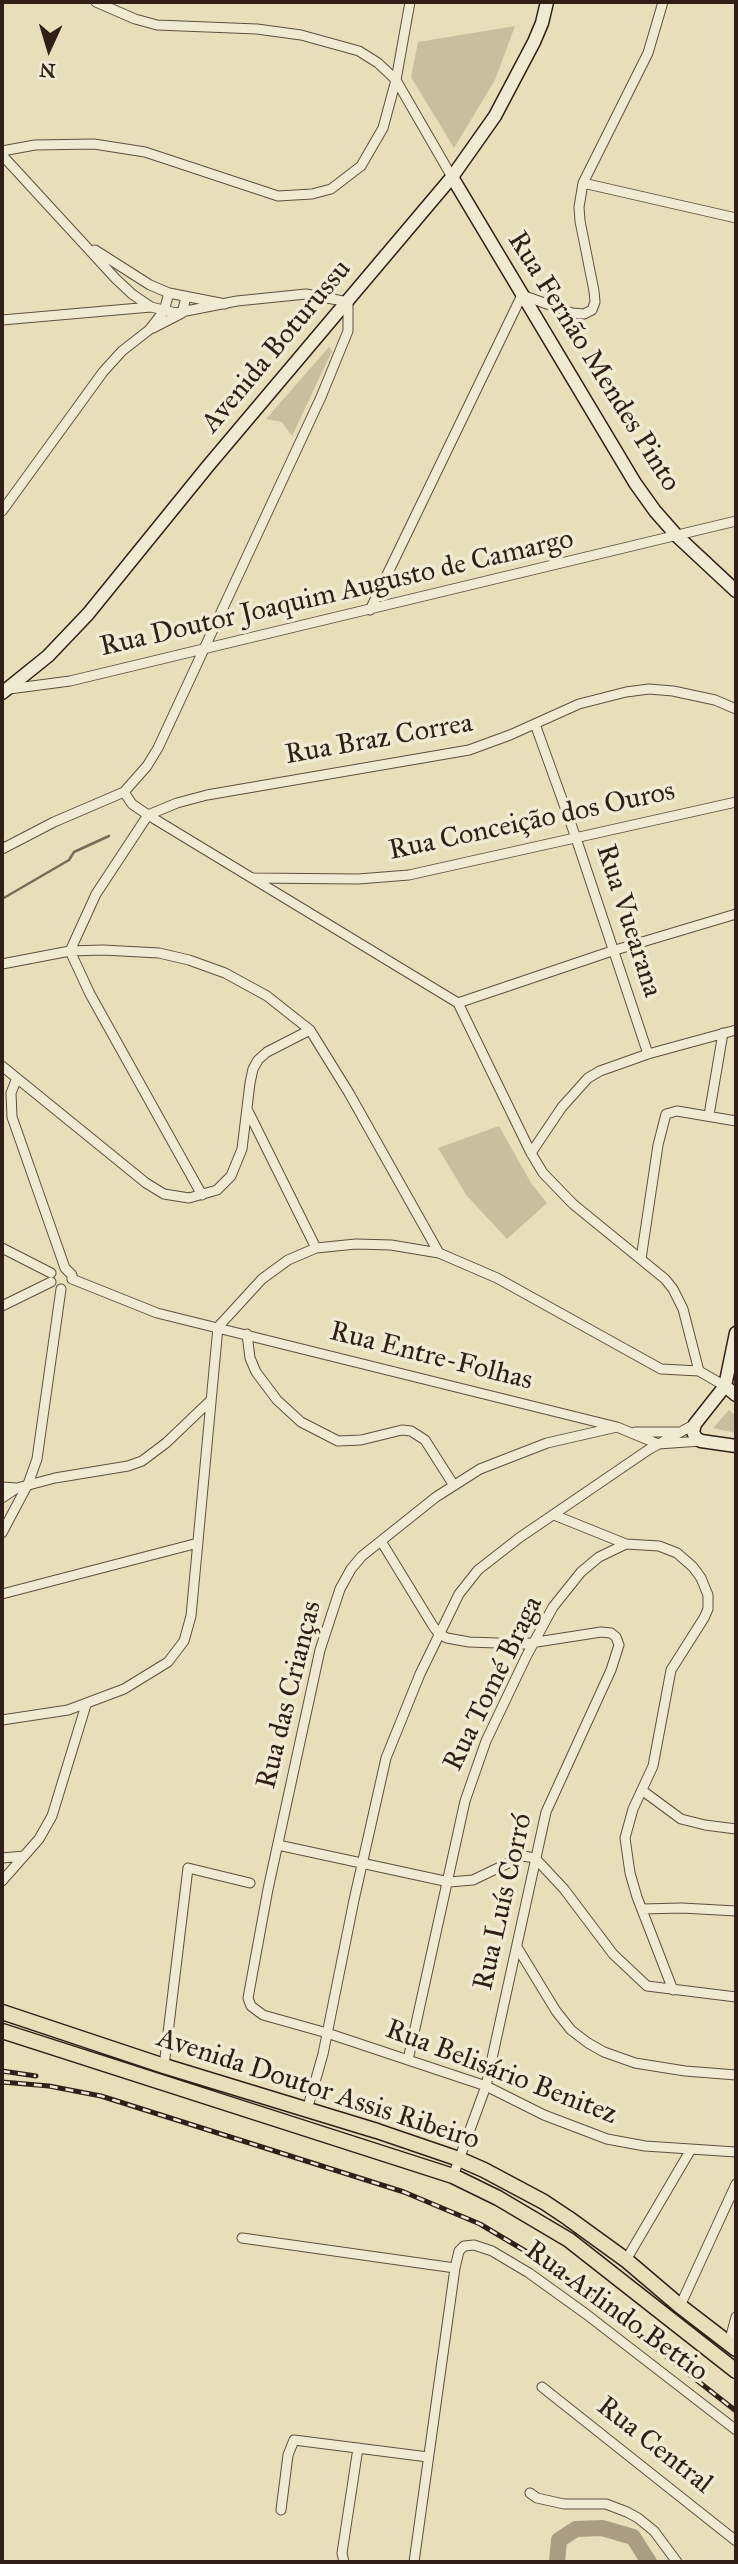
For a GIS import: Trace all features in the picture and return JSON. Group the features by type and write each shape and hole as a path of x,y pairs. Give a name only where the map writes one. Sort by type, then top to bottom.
{"main road":[{"name":"Avenida Boturussu","path":"4,691 48,656 88,614 208,466 452,177 495,116 527,53 529,39 545,2"},
{"name":"Rua Fernão Mendes Pinto","path":"452,177 635,483 677,536 736,591"},
{"path":"736,1333 725,1386 695,1424 694,1436 701,1441 736,1446"},
{"path":"725,1386 736,1395"},
{"name":"Avenida Doutor Assis Ribeiro","path":"2,2012 459,2159 534,2196 577,2225 626,2260 732,2346"},
{"name":"Avenida Doutor Assis Ribeiro","path":"2,2031 453,2176 498,2198 569,2240 736,2371"},
{"path":"569,2240 571,2228 577,2225"}],"street":[{"path":"96,2 135,19 157,25 257,29 330,41 359,51 379,63 396,80 452,177"},
{"path":"2,153 60,144 121,148 168,159 278,196 312,194 331,189 361,166 383,128 396,80 410,2"},
{"path":"370,610 522,295 572,313 584,314 592,310 595,302 594,291 579,207 583,183 648,53 663,2"},
{"path":"2,153 138,298 151,307 182,313"},
{"path":"583,183 736,218"},
{"path":"85,243 150,285 169,293 227,304"},
{"path":"126,310 150,285"},
{"path":"149,330 164,311 169,293"},
{"path":"2,511 103,372 122,351 149,330 182,313 227,304 306,295 348,302 348,331 339,355 205,649 147,766 124,792 54,822 2,849"},
{"path":"182,313 186,297"},
{"path":"2,320 151,307"},
{"name":"Rua Doutor Joaquim Augusto de Camargo","path":"4,691 70,681 736,521"},
{"name":"Rua Braz Correa","path":"148,815 207,795 468,750 598,697 649,689 701,697 736,709"},
{"name":"Rua Vuearana","path":"535,724 648,1054"},
{"path":"124,792 132,804 148,815 458,1003 543,1173 564,1195 665,1279 680,1299 699,1371"},
{"name":"Rua Conceição dos Ouros","path":"253,878 358,879 409,875 736,802"},
{"path":"148,815 96,894 70,951 90,994 202,1195"},
{"path":"458,1003 612,951 736,914"},
{"path":"2,964 70,951 159,953 225,973 267,996 310,1030 349,1093 439,1253"},
{"path":"2,1066 155,1188 174,1197 202,1195 217,1190 231,1177 242,1149 253,1069 258,1060 267,1052 310,1030"},
{"path":"531,1153 562,1107 588,1078 648,1054 736,1030"},
{"path":"709,1115 723,1033"},
{"path":"17,1078 10,1101 12,1117 65,1268 72,1275 70,1284 61,1289"},
{"path":"247,1109 316,1248"},
{"path":"641,1259 666,1114 673,1111 736,1121"},
{"path":"2,1720 86,1704 142,1680 168,1662 184,1641 191,1616 218,1327 262,1279 288,1260 316,1248 356,1244 391,1245 439,1253 496,1278 661,1368 699,1371 725,1386"},
{"path":"2,1248 51,1277 61,1289 40,1446 28,1484 2,1532"},
{"path":"2,1306 51,1277 55,1269 65,1268"},
{"name":"Rua Entre-Folhas","path":"72,1279 157,1313 617,1427 658,1444"},
{"path":"247,1334 250,1358 256,1372 277,1400 301,1422 338,1441 361,1440 402,1430 411,1431 425,1440 453,1484"},
{"path":"2,1498 28,1484 128,1466 142,1461 166,1443 210,1401"},
{"path":"307,2110 327,2034 386,1758 399,1721 460,1594 478,1570 519,1538 658,1444 695,1424"},
{"name":"Rua das Crianças","path":"254,2009 248,2002 248,1993 320,1650 331,1612 351,1569 381,1541 453,1484 480,1469 525,1449 617,1427"},
{"name":"Rua Entre-Folhas","path":"633,1432 679,1432"},
{"path":"658,1444 701,1441"},
{"path":"2,1487 17,1488"},
{"path":"554,1515 626,1544 659,1546 685,1558 701,1578 708,1595 708,1609 704,1618 671,1671 653,1766 633,1810 625,1838 630,1873 673,1990"},
{"path":"381,1541 439,1634 455,1641 533,1643"},
{"path":"2,1594 198,1543"},
{"name":"Rua Tomé Braga","path":"408,2060 472,1778 495,1721 553,1607 581,1572 599,1557 626,1544"},
{"name":"Rua Luís Corró","path":"453,2176 486,2086 535,1858 550,1801 611,1670 619,1645 611,1633 601,1632 533,1643"},
{"path":"2,1881 39,1839 52,1816 86,1704"},
{"path":"643,1791 681,1819 736,1829"},
{"path":"278,1845 449,1882 473,1880 523,1856 535,1858 564,1889 613,1954 647,1986 736,1997"},
{"path":"2,1858 24,1856"},
{"path":"164,2066 188,1868 250,1883"},
{"path":"642,1909 736,1911"},
{"path":"517,1947 555,2011 571,2030 588,2043 635,2063 736,2075"},
{"path":"647,1986 660,1979 665,1972"},
{"name":"Rua Belisário Benitez","path":"254,2009 263,2015 486,2086 544,2115 607,2139 690,2151 736,2152"},
{"path":"626,2260 690,2151"},
{"path":"680,2306 736,2184"},
{"path":"242,2238 455,2268 414,2562"},
{"name":"Rua Arlindo Bettio","path":"455,2268 459,2250 468,2245 483,2247 529,2273 736,2430"},
{"path":"732,2346 736,2317"},
{"name":"Rua Central","path":"542,2387 736,2541"},
{"path":"281,2510 288,2455 294,2440 428,2457"},
{"path":"344,2562 342,2553 358,2448"},
{"path":"530,2493 537,2498 564,2504 606,2504 627,2512 654,2531 677,2562"}],"shaded area":[{"path":"515,26 495,80 454,148 411,77 418,42"},
{"path":"329,347 332,351 292,436 282,422 266,419"},
{"path":"499,1126 531,1183 547,1203 507,1239 467,1196 438,1148"},
{"path":"729,1410 736,1416 736,1433 713,1428"}],"waterway":[{"path":"2,899 69,860 74,852 109,836"},
{"path":"557,2562 559,2540 576,2529 602,2528 633,2537 649,2562"}],"railway":[{"path":"2,2071 36,2076"},
{"path":"2,2082 49,2086 101,2096 404,2192 480,2224 532,2255 579,2288 736,2411"}]}
